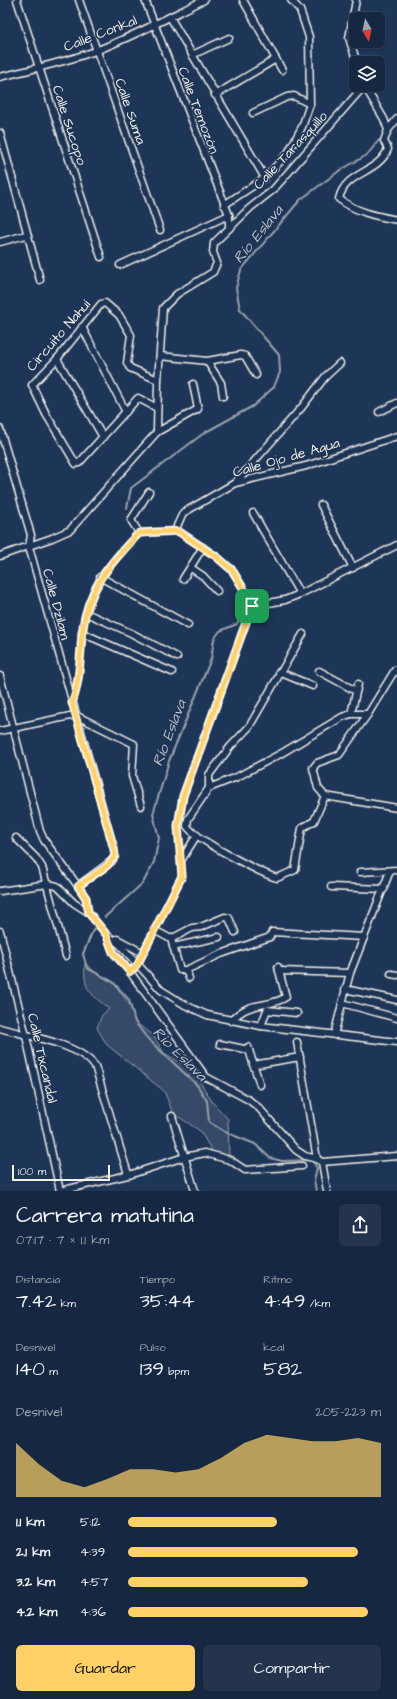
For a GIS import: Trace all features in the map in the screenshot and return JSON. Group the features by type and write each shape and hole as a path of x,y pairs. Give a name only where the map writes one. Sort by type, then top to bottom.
{"street":[{"name":"Calle Sucopo","path":"17,0 101,256"},
{"name":"Calle Suma","path":"79,0 160,230"},
{"name":"Calle Temozón","path":"145,0 229,215 229,228"},
{"name":"Calle Conkal","path":"0,77 39,68 97,50 154,25 195,2 204,0"},
{"path":"243,0 282,70"},
{"path":"224,205 265,178 288,153 302,127 310,104 309,37 300,10 291,0"},
{"path":"355,56 349,38 356,0"},
{"path":"170,17 265,178"},
{"path":"192,55 229,38"},
{"path":"215,95 276,59"},
{"name":"Calle Tarasquillo","path":"157,432 158,380 163,308 177,294 213,272 217,263 213,246 250,208 273,190 359,92"},
{"path":"368,92 384,119 388,130"},
{"path":"253,113 287,97 294,96 310,104"},
{"path":"397,119 388,130 384,141 388,149 385,155 375,165 356,176 341,189 339,199 350,207 371,215 397,220"},
{"path":"0,133 26,235 40,280"},
{"path":"120,265 229,215"},
{"path":"0,242 26,235"},
{"name":"Circuito Nahuí","path":"157,408 138,398 79,463 76,464 33,388 33,382 57,359 101,304 108,305 119,315 131,335 127,363 130,368 158,380"},
{"path":"82,327 126,412"},
{"path":"160,356 207,361 241,355 245,356 256,375"},
{"path":"57,359 103,437"},
{"path":"207,361 221,383 223,396"},
{"path":"235,483 302,407 325,377 340,363"},
{"path":"0,556 63,534 76,525 157,432 198,409 193,384"},
{"path":"379,412 397,403"},
{"name":"Calle Dzilam","path":"0,429 31,535 29,547 75,715 114,849 115,856 107,866 78,886"},
{"name":"Calle Ojo de Agua","path":"178,531 177,526 183,513 235,483 306,466 397,436"},
{"path":"139,533 131,520 149,492"},
{"path":"322,505 353,568"},
{"path":"252,513 300,594"},
{"path":"72,703 78,680 82,633 88,602 100,577 116,556 139,533 178,531 217,557 232,570 251,601 252,606 183,796 178,826 182,859 182,876 137,965 130,972"},
{"path":"252,606 285,600 300,594 397,545"},
{"path":"183,579 203,548"},
{"path":"191,568 203,576 217,591"},
{"path":"100,577 188,625"},
{"path":"86,613 131,633 177,657"},
{"path":"82,633 172,672"},
{"path":"302,634 279,672 249,728 230,747 209,775 209,788 187,822 189,829 227,853 275,877 279,877 286,872 295,870 302,828 314,821 325,796"},
{"path":"396,670 368,714 339,755 317,763 313,768 318,788 325,796 397,808"},
{"path":"319,671 356,691"},
{"path":"279,672 312,686"},
{"path":"0,676 40,831 44,840 86,898 88,912"},
{"path":"351,714 358,684"},
{"path":"209,788 237,777 282,753 342,717 351,714 368,714"},
{"path":"0,731 75,715 134,744 132,776 142,806"},
{"path":"182,859 197,835"},
{"path":"16,838 42,866 66,956"},
{"path":"360,872 397,870"},
{"path":"334,1035 350,973 390,871"},
{"path":"0,891 48,884 58,886 74,903 88,912 106,934 120,945 161,990 185,1005 207,1015 261,1026 397,1041"},
{"path":"331,888 384,889"},
{"path":"171,939 192,928 201,927 225,917 229,918 235,932"},
{"path":"154,930 171,939 179,969 186,970 221,954 270,937 272,932 364,937"},
{"name":"Calle Tixcandal","path":"0,931 26,1036 60,1191"},
{"path":"106,934 143,953"},
{"path":"106,934 113,952 130,972 206,1077 249,1100 259,1108 296,1150 305,1156 320,1160 397,1156"},
{"path":"173,947 219,937"},
{"path":"231,1021 237,1014 246,1009 285,998 287,995 278,969 350,973"},
{"path":"186,970 189,978"},
{"path":"345,989 397,1000"},
{"path":"342,1003 397,1018"},
{"path":"261,1026 267,1010 297,1013"},
{"path":"0,1028 80,1052 90,1060 95,1066 128,1174"},
{"path":"297,1042 327,1191"},
{"path":"220,1044 248,1049 260,1085"},
{"path":"253,1065 300,1057"},
{"path":"172,1116 195,1191"},
{"path":"60,1191 128,1174 184,1157 205,1153 230,1160 245,1170 302,1166"}],"shaded area":[{"path":"85,963 96,973 113,982 131,1007 135,1022 153,1035 164,1053 192,1069 213,1103 228,1119 229,1157 214,1154 200,1131 173,1113 164,1091 107,1045 97,1028 102,1015 109,1009 92,994 86,985"}],"waterway":[{"name":"Río Eslava","path":"127,508 131,488 204,433 253,406 274,387 280,372 279,355 240,309 236,288 241,270 300,200 339,171 367,155 379,140"},
{"name":"Río Eslava","path":"105,917 143,883 154,862 159,838 153,814 169,761 211,659 214,639 220,631 237,624 248,605"},
{"name":"Río Eslava","path":"94,928 83,954 87,968 113,982 129,1000 135,1022 147,1038 197,1085 207,1101 209,1122 225,1132 255,1144 270,1158 282,1161 312,1160 317,1168 314,1180 316,1191"}],"route":[{"path":"178,531 217,557 232,570 251,601 252,606 251,614 183,796 179,812 178,826 182,876 137,965 130,972 113,952 106,934 88,912 86,898 78,886 107,866 115,856 72,703 77,691 82,633 88,602 100,577 116,556 139,533 178,531"}]}
